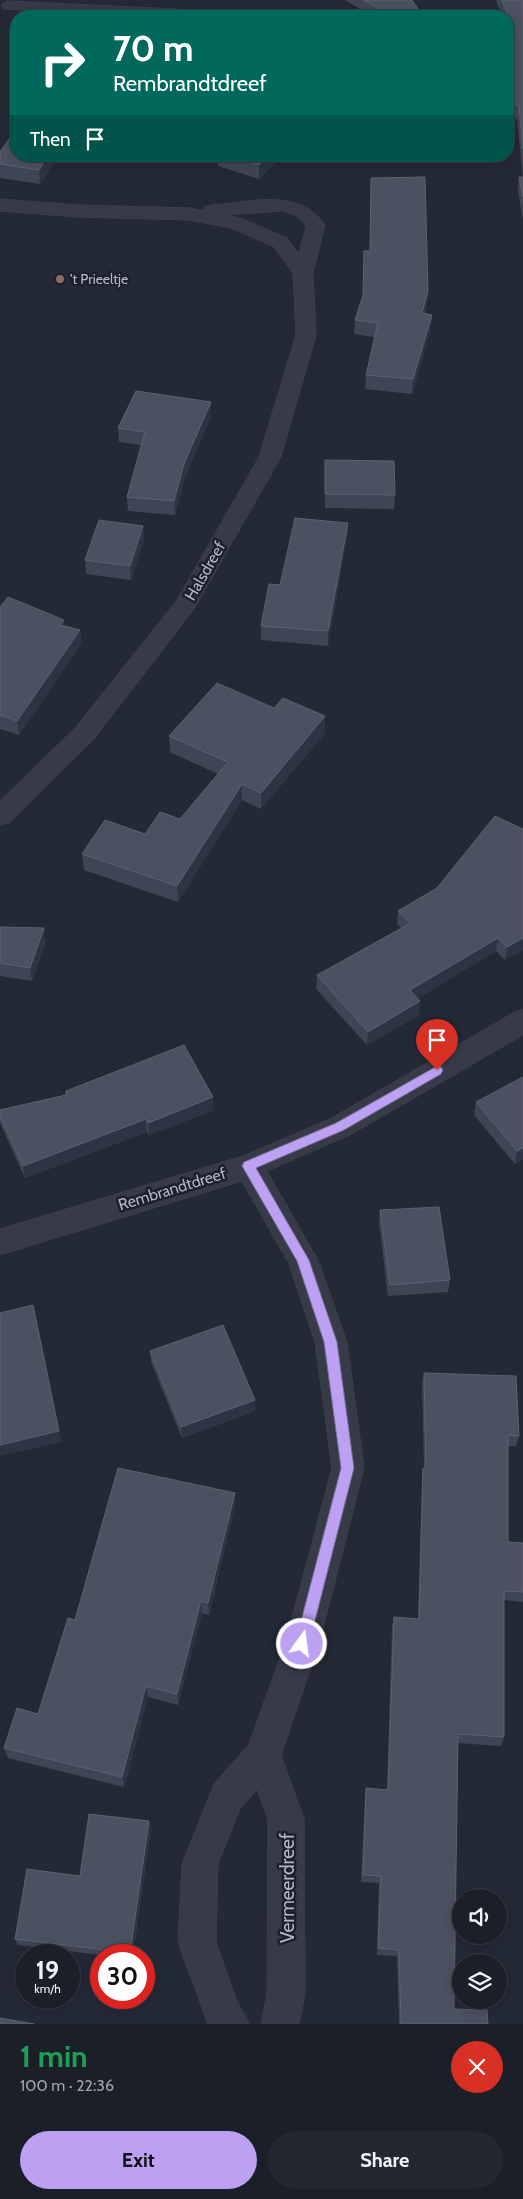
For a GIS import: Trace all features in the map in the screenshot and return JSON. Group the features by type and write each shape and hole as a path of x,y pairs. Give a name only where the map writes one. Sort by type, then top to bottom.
{"street":[{"path":"8,8 60,10"},
{"name":"Halsdreef","path":"0,205 78,212 189,214 258,206 286,205 305,213 316,224 303,273 306,334 266,466 186,604 85,733 0,816"},
{"name":"Halsdreef","path":"189,214 236,223 280,242 303,273"},
{"name":"Rembrandtdreef","path":"0,1242 248,1166 340,1127 523,1021"},
{"path":"230,2024 221,2010 197,1942 200,1864 227,1797 263,1755 302,1644 348,1468 330,1342 303,1260 248,1166"},
{"name":"Vermeerdreef","path":"263,1755 286,1819 286,1994 280,2024"}],"building":[{"path":"364,0 412,0 419,10 380,10"},
{"path":"502,0 523,0 523,149 519,105 514,105 514,10 506,10"},
{"path":"10,138 10,162 44,162 39,170 0,164 0,152"},
{"path":"250,162 262,162 259,165"},
{"path":"425,177 428,291 422,313 432,315 413,379 366,375 378,323 355,320 363,295 364,251 370,251 371,178"},
{"path":"519,177 523,177 523,197"},
{"path":"136,391 211,402 184,464 174,501 127,497 145,432 118,428"},
{"path":"325,460 394,461 395,495 325,494"},
{"path":"295,518 348,523 328,631 261,626 269,584 280,585"},
{"path":"99,520 143,526 130,566 85,560"},
{"path":"8,597 64,620 60,625 80,630 17,721 0,715 0,607"},
{"path":"217,683 274,708 283,698 325,716 261,793 242,784 177,886 82,854 105,820 145,834 160,812 180,819 228,762 169,736"},
{"path":"495,816 523,829 523,938 507,947 498,938 410,990 420,1001 368,1032 317,975 411,923 398,911 437,888"},
{"path":"0,927 44,928 30,968 0,963"},
{"path":"184,1045 213,1097 148,1123 146,1119 23,1166 0,1116 0,1110 66,1095 66,1091"},
{"path":"523,1077 523,1148 517,1151 476,1102"},
{"path":"439,1207 450,1280 390,1285 380,1210"},
{"path":"33,1305 59,1431 0,1445 0,1313"},
{"path":"223,1325 255,1400 181,1427 150,1351"},
{"path":"424,1373 516,1376 519,1436 508,1435 508,1542 523,1543 523,1592 504,1591 504,1737 458,1734 456,1889 452,1889 452,1944 455,1944 455,1954 452,1954 452,2009 487,2010 488,2024 401,2024 399,1950 378,1948 381,1876 363,1875 366,1788 388,1790 394,1617 419,1619 423,1468 426,1468"},
{"path":"118,1468 235,1493 208,1603 201,1601 177,1694 146,1686 122,1777 4,1748 17,1708 38,1714 68,1618 75,1620"},
{"path":"89,1814 149,1821 131,1944 90,1944 90,1948 80,1947 80,1944 56,1944 15,1939 27,1869 80,1876"},
{"path":"0,2018 34,2024 0,2024"}],"place":[{"name":"’t Prieeltje","path":"60,279"}],"route":[{"path":"302,1644 348,1468 330,1342 303,1260 248,1166 340,1127 437,1070"}]}
